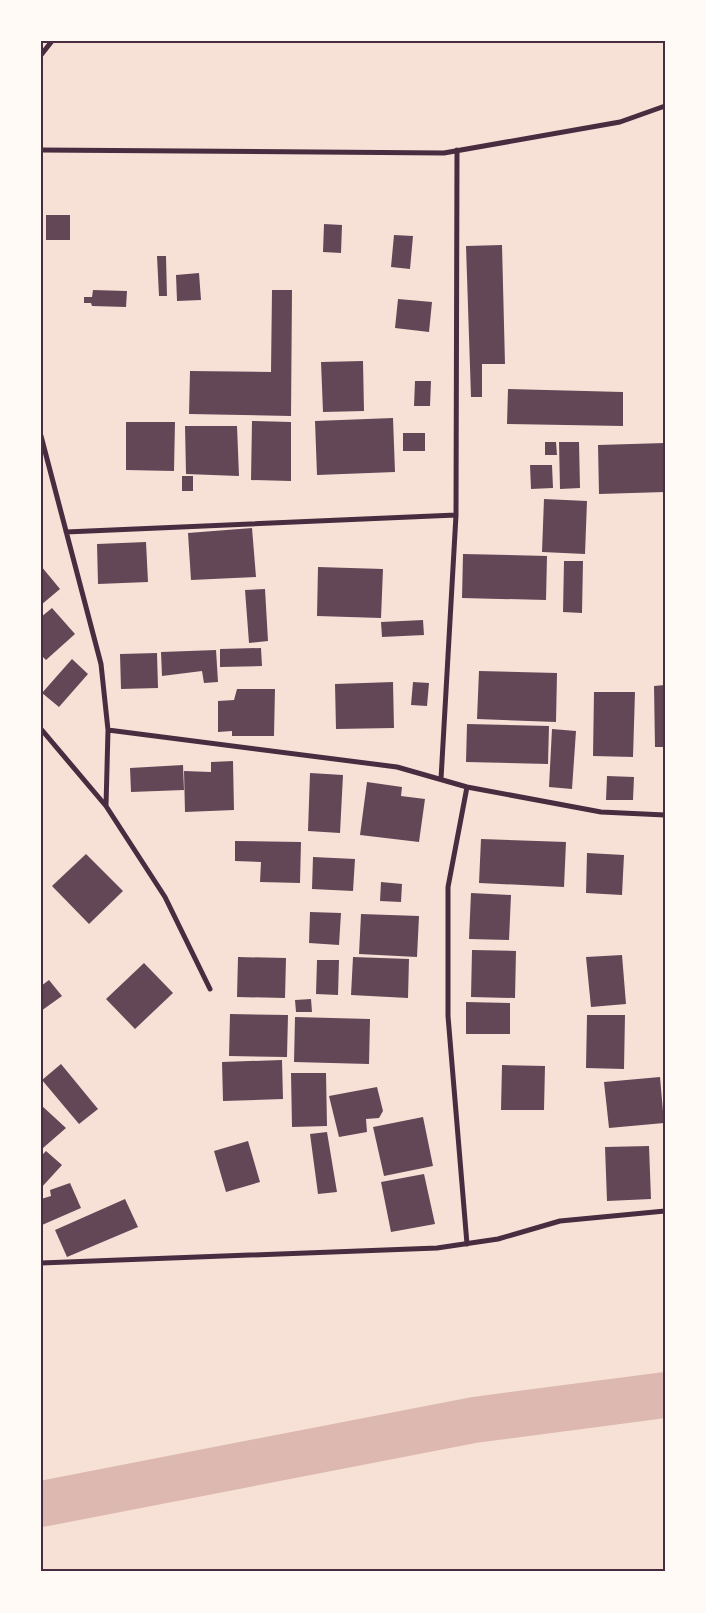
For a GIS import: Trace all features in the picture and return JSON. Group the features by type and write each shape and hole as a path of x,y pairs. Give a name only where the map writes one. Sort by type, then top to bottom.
{"street":[{"path":"41,55 52,41"},
{"path":"41,150 434,153 620,122 665,106"},
{"path":"441,779 456,515 457,150"},
{"path":"41,436 101,664 108,730 106,806"},
{"path":"66,532 456,515"},
{"path":"41,729 106,806 165,897 210,989"},
{"path":"108,730 397,767 467,787 601,812 665,815"},
{"path":"467,787 448,887 448,1016 467,1244"},
{"path":"41,1263 438,1248 498,1239 560,1221 665,1211"}],"building":[{"path":"46,215 70,215 70,240 46,240"},
{"path":"324,224 342,225 341,253 323,252"},
{"path":"394,235 413,236 410,269 391,267"},
{"path":"502,245 505,364 482,364 482,397 471,397 466,246"},
{"path":"157,256 166,256 167,296 159,296"},
{"path":"199,273 201,300 177,301 176,275"},
{"path":"93,290 127,291 126,307 92,306 91,303 84,303 84,297 92,297"},
{"path":"272,290 292,290 291,416 189,414 190,371 271,372"},
{"path":"398,299 432,302 429,332 395,328"},
{"path":"363,361 364,411 323,412 321,362"},
{"path":"415,381 431,381 430,406 414,406"},
{"path":"508,389 623,392 623,426 507,424"},
{"path":"393,418 395,472 317,475 315,421"},
{"path":"252,421 291,422 291,481 251,480"},
{"path":"126,422 175,422 174,471 126,470"},
{"path":"185,426 237,426 239,476 186,474"},
{"path":"403,433 425,433 425,451 403,451"},
{"path":"545,442 556,442 557,455 545,455"},
{"path":"559,442 579,442 580,488 560,489"},
{"path":"665,443 665,492 599,494 598,445"},
{"path":"530,465 552,465 553,488 531,489"},
{"path":"182,476 193,476 193,491 182,491"},
{"path":"544,499 587,501 585,554 542,552"},
{"path":"252,528 256,577 191,580 188,533"},
{"path":"146,542 148,582 98,584 97,544"},
{"path":"463,554 547,556 546,600 462,598"},
{"path":"564,561 583,561 582,613 563,612"},
{"path":"41,566 60,589 41,605"},
{"path":"318,567 383,569 381,618 317,616"},
{"path":"265,589 268,641 249,643 245,590"},
{"path":"52,608 75,634 46,660 41,655 41,617"},
{"path":"423,620 424,635 382,637 381,622"},
{"path":"261,648 262,666 220,667 220,649"},
{"path":"216,650 218,682 204,683 202,671 162,676 161,652"},
{"path":"157,653 158,688 121,689 120,654"},
{"path":"72,659 88,674 59,707 42,693"},
{"path":"479,671 557,673 556,722 477,719"},
{"path":"393,682 394,728 336,729 335,684"},
{"path":"413,682 429,683 427,706 411,705"},
{"path":"665,685 665,747 655,747 654,686"},
{"path":"237,689 275,689 274,736 232,736 232,731 218,732 218,701 234,700"},
{"path":"594,692 635,692 633,757 593,756"},
{"path":"467,724 549,726 548,764 466,762"},
{"path":"552,729 576,731 572,789 549,787"},
{"path":"233,761 234,810 185,812 184,771 211,772 211,762"},
{"path":"183,765 184,790 131,792 130,768"},
{"path":"310,773 343,775 340,833 308,831"},
{"path":"607,776 634,777 633,800 606,800"},
{"path":"367,782 402,787 401,796 425,799 419,842 360,835"},
{"path":"481,839 566,842 564,887 479,883"},
{"path":"235,841 301,842 300,883 260,882 261,862 235,861"},
{"path":"587,853 624,855 622,895 586,893"},
{"path":"86,854 123,891 89,924 52,886"},
{"path":"313,857 355,859 353,891 312,889"},
{"path":"381,882 402,884 401,902 380,901"},
{"path":"471,893 511,895 509,940 469,939"},
{"path":"310,912 341,913 339,945 309,943"},
{"path":"361,914 419,916 417,957 359,954"},
{"path":"472,950 516,951 515,998 471,997"},
{"path":"622,955 626,1004 591,1007 586,957"},
{"path":"238,957 286,958 285,998 237,997"},
{"path":"353,957 409,959 408,998 351,995"},
{"path":"317,960 339,960 338,995 316,994"},
{"path":"144,963 173,993 135,1029 106,999"},
{"path":"49,980 62,996 41,1011 41,986"},
{"path":"311,999 312,1012 296,1012 295,1000"},
{"path":"466,1002 510,1003 510,1034 466,1034"},
{"path":"230,1014 288,1015 287,1057 229,1056"},
{"path":"587,1015 625,1015 624,1069 586,1068"},
{"path":"295,1017 370,1019 369,1064 294,1062"},
{"path":"282,1060 283,1099 223,1101 222,1062"},
{"path":"61,1064 98,1109 79,1124 42,1080"},
{"path":"502,1065 545,1066 544,1110 501,1110"},
{"path":"291,1073 326,1073 327,1126 292,1127"},
{"path":"660,1077 664,1123 609,1128 604,1082"},
{"path":"377,1087 383,1111 379,1118 366,1119 367,1132 339,1137 329,1096"},
{"path":"41,1105 66,1128 43,1148 41,1147"},
{"path":"423,1117 433,1166 384,1176 373,1127"},
{"path":"327,1132 337,1192 318,1194 310,1134"},
{"path":"248,1141 260,1182 226,1192 214,1151"},
{"path":"649,1146 651,1199 607,1201 605,1147"},
{"path":"46,1151 62,1165 41,1188 41,1156"},
{"path":"424,1174 435,1224 391,1232 381,1182"},
{"path":"70,1183 81,1208 42,1225 41,1199 51,1196 50,1190"},
{"path":"125,1199 138,1227 67,1257 55,1230"}],"waterway":[{"path":"41,1504 474,1420 665,1395"}]}
